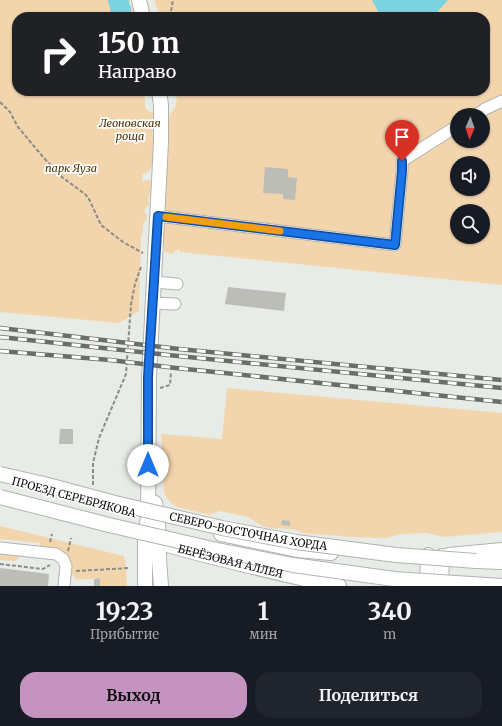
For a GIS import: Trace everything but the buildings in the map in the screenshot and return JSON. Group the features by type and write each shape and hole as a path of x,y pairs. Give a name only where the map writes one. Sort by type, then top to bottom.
{"main road":[{"path":"139,0 142,12"},
{"path":"145,586 152,540 153,518 148,473 148,377 161,142 159,96"},
{"name":"СЕВЕРО-ВОСТОЧНАЯ ХОРДА","path":"0,474 222,528 296,542 396,555 502,562"},
{"name":"ПРОЕЗД СЕРЕБРЯКОВА","path":"0,477 153,518"},
{"name":"ПРОЕЗД СЕРЕБРЯКОВА","path":"0,498 110,526 152,540"},
{"name":"СЕВЕРО-ВОСТОЧНАЯ ХОРДА","path":"0,498 218,550 293,564 394,579 502,586"},
{"path":"153,518 249,541 297,550 371,555 435,555 502,550"},
{"path":"152,540 159,559 161,586"},
{"name":"БЕРЁЗОВАЯ АЛЛЕЯ","path":"152,540 186,551 272,572 339,586"},
{"path":"161,586 161,573 166,561 177,553 186,551"},
{"path":"427,586 435,555"},
{"path":"435,555 441,586"}],"lane":[{"path":"487,108 502,101"},
{"path":"158,216 395,245 402,161 450,130"},
{"path":"154,282 177,284"},
{"path":"153,303 175,304"},
{"path":"0,548 56,554 63,559 66,566 64,586"}],"path":[{"path":"171,12 173,0"},
{"path":"0,102 10,112 18,127 43,157 63,178 90,199 101,225 123,242 143,253 143,259"},
{"path":"93,486 93,463 100,438 126,374 131,304 135,284 143,264"},
{"path":"170,385 171,372"},
{"path":"0,564 43,569 63,559"},
{"path":"66,572 129,568"}],"green space":[{"name":"парк Яуза","path":"0,0 130,0 130,2 125,3 126,7 135,8 136,12 12,12 12,96 144,96 145,107 148,111 153,112 157,120 153,127 152,135 155,137 156,162 147,173 143,174 142,181 152,181 153,190 148,197 149,205 144,210 147,216 146,221 143,223 143,232 141,235 139,311 119,323 0,312"},
{"path":"154,0 502,0 502,285 180,252 179,249 172,254 165,252 162,237 165,222 162,213 165,161 168,150 166,122 175,107 177,99 175,96 490,96 490,12 158,12"},
{"path":"227,388 502,413 502,532 444,537 426,533 402,534 386,538 302,533 297,530 276,529 262,526 248,517 219,511 210,515 180,508 172,504 164,493 161,434 222,439"},
{"path":"0,526 124,556 127,586 100,586 99,578 77,579 73,575 69,560 64,553 55,549 40,547 40,543 0,539"},
{"path":"0,553 20,555 16,561 0,560"}],"water":[{"path":"372,0 448,0 437,12 378,12"}],"waterway":[{"path":"118,0 121,9 120,12"}],"railway":[{"path":"0,328 179,349 502,380"},
{"path":"0,337 502,388"},
{"path":"0,351 110,360 502,402"}],"slow traffic":[{"path":"166,217 280,231"}],"route":[{"path":"148,465 148,377 158,216 395,245 402,161"}],"park label":[{"name":"Леоновская роща","path":"130,129"}]}
